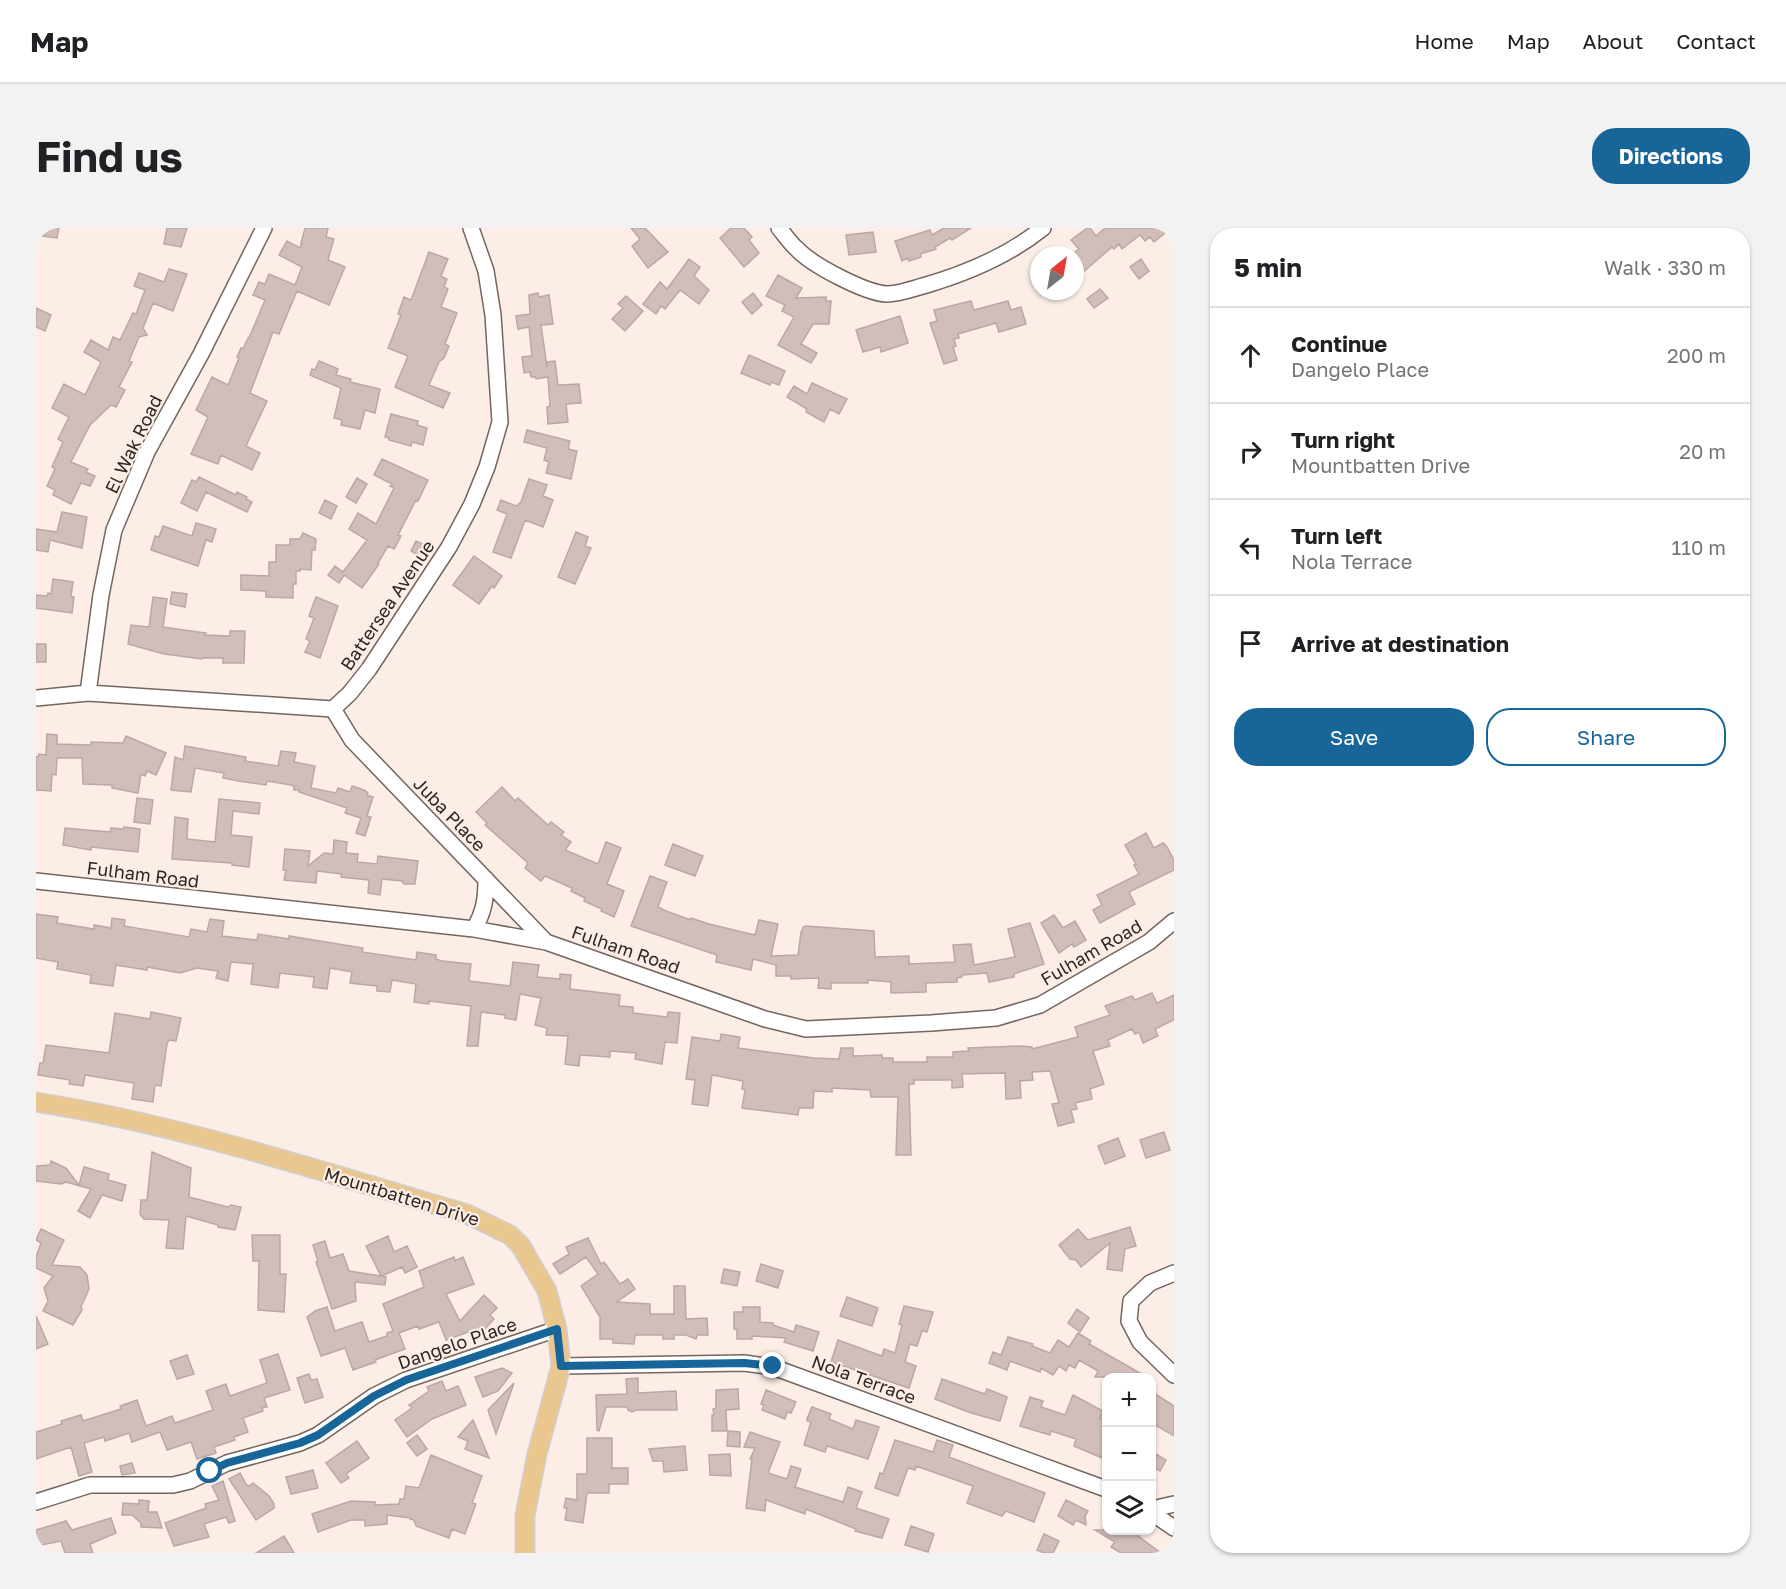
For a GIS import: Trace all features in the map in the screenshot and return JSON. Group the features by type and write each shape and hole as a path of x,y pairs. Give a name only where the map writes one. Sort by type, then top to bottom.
{"main road":[{"name":"Mountbatten Drive","path":"36,1101 78,1108 239,1147 467,1214 510,1235 521,1246 547,1291 557,1329 561,1366 537,1454 527,1505 525,1553"}],"street":[{"name":"El Wak Road","path":"88,693 101,595 114,530 147,452 201,354 264,228"},
{"name":"Battersea Avenue","path":"333,709 350,693 369,669 449,547 472,504 500,422 493,315 486,271 471,228"},
{"path":"779,228 798,250 820,266 857,285 887,294 911,290 958,276 995,258 1043,228"},
{"path":"36,698 88,693 333,709"},
{"name":"Juba Place","path":"333,709 352,740 546,942"},
{"path":"474,929 484,911 486,879"},
{"name":"Fulham Road","path":"36,881 474,929 546,942 765,1019 806,1029 996,1018 1040,1005 1149,942 1174,921"},
{"path":"1174,1273 1150,1283 1131,1301 1129,1321 1140,1342 1174,1375"},
{"name":"Dangelo Place","path":"36,1502 90,1485 173,1485 190,1481 227,1463 300,1443 318,1435 374,1396 406,1380 557,1329"},
{"name":"Nola Terrace","path":"561,1366 744,1363 773,1366 1102,1487"},
{"path":"1156,1510 1174,1504"},
{"path":"1156,1514 1174,1528"}],"building":[{"path":"36,228 59,228 57,238 36,235"},
{"path":"167,228 187,228 181,247 164,244"},
{"path":"305,228 328,228 326,237 334,239 328,260 345,267 329,305 297,291 279,334 273,332 250,393 267,401 246,446 260,453 252,470 221,455 218,464 191,454 208,417 196,410 212,377 228,385 239,358 237,357 249,338 265,300 253,295 259,282 265,284 269,274 295,285 302,267 279,255 287,241 300,248"},
{"path":"631,228 645,228 668,252 648,268 632,246 640,239"},
{"path":"731,228 744,228 752,237 749,240 759,253 744,267 720,238"},
{"path":"944,228 971,228 935,247 936,249 920,254 921,257 902,261 895,241 930,230 932,235"},
{"path":"1087,228 1090,228 1096,236 1105,228 1171,228 1154,242 1150,237 1145,241 1140,235 1122,249 1119,244 1114,249 1112,247 1084,271 1084,246 1076,246 1071,240"},
{"path":"873,232 876,252 849,255 846,235"},
{"path":"429,252 448,259 441,276 447,279 444,287 448,289 441,307 457,313 445,344 449,346 429,385 450,393 443,408 395,387 408,356 388,348 401,315 398,314 404,297 411,300"},
{"path":"689,259 700,267 694,276 709,290 699,304 680,290 665,309 661,306 656,314 643,304 660,282 667,289"},
{"path":"1141,259 1149,271 1139,279 1130,267"},
{"path":"169,269 187,274 173,311 153,303 143,328 147,335 139,337 129,361 132,362 119,387 125,390 116,407 111,405 90,425 71,462 88,469 86,472 95,476 90,486 81,483 71,504 53,495 55,490 47,486 63,442 58,439 69,417 52,408 64,384 85,395 101,362 84,352 91,340 108,350 113,337 120,340 133,313 136,314 145,290 134,286 139,273 164,282"},
{"path":"778,275 802,288 796,298 826,297 826,301 831,301 829,324 813,324 801,344 817,353 811,363 778,345 794,317 782,311 785,305 766,296"},
{"path":"1100,289 1108,298 1094,308 1087,299"},
{"path":"538,293 539,297 549,295 553,324 541,325 547,367 547,362 555,361 558,385 579,384 581,403 566,404 568,422 548,424 547,407 550,406 548,377 536,379 531,377 530,372 524,373 522,357 532,356 529,327 518,329 516,316 530,314 529,295"},
{"path":"753,293 762,305 752,314 742,302"},
{"path":"626,296 643,311 625,331 612,319 623,308 618,304"},
{"path":"971,301 974,310 1008,301 1011,310 1021,307 1026,324 999,332 996,323 958,334 959,338 954,339 956,346 953,347 957,360 944,364 930,323 937,321 934,310"},
{"path":"36,308 51,315 45,331 36,327"},
{"path":"900,316 908,343 881,352 880,347 863,352 856,330"},
{"path":"749,355 785,371 779,385 771,382 770,385 741,373"},
{"path":"319,361 338,369 336,375 351,379 350,382 380,389 375,413 365,410 360,429 341,425 342,420 334,418 341,388 310,375"},
{"path":"812,383 847,399 839,414 830,409 824,422 787,397 794,386 807,394"},
{"path":"391,414 418,421 417,425 427,428 423,445 412,442 411,446 385,437"},
{"path":"527,430 570,441 568,449 577,451 571,479 546,473 549,462 544,460 547,448 524,442"},
{"path":"382,459 428,480 398,535 401,536 394,549 388,546 379,564 362,588 344,575 339,583 328,575 335,566 343,572 367,540 349,529 358,513 376,524 394,488 390,486 392,484 374,475"},
{"path":"199,477 236,495 237,492 247,497 246,499 252,502 247,512 206,492 197,511 181,503 192,480 196,482"},
{"path":"357,478 367,484 356,503 346,497"},
{"path":"529,479 547,485 543,496 553,500 543,527 525,520 511,558 493,552 507,514 497,510 501,500 516,506 521,502"},
{"path":"325,500 337,506 331,519 319,513"},
{"path":"62,512 87,517 82,548 50,540 48,552 36,550 36,529 57,532"},
{"path":"196,523 216,529 212,542 206,540 198,566 151,550 155,536 159,537 163,526 192,536"},
{"path":"576,532 588,537 585,546 591,548 575,584 558,577"},
{"path":"303,533 316,539 315,550 312,550 311,570 296,571 293,598 266,597 266,591 241,590 241,575 269,576 269,562 276,562 276,545 290,545 290,539 300,539"},
{"path":"416,541 427,546 421,557 411,551"},
{"path":"474,556 502,576 479,604 453,585"},
{"path":"53,579 73,582 72,613 36,608 36,595 51,594"},
{"path":"172,592 187,594 185,607 170,604"},
{"path":"153,597 167,599 163,627 206,633 205,635 230,636 230,631 245,631 244,663 223,663 223,658 202,659 164,654 128,644 131,625 149,627"},
{"path":"316,597 338,606 320,658 305,652 310,641 306,639 314,618 309,616"},
{"path":"36,644 46,644 46,662 36,662"},
{"path":"47,734 57,735 57,744 91,745 91,742 123,743 126,736 166,753 156,775 147,771 145,776 141,774 138,793 112,788 112,785 83,784 82,758 57,758 56,775 52,774 51,791 36,790 36,757 39,754 46,755"},
{"path":"185,746 246,757 245,761 278,766 281,751 296,753 294,762 315,766 311,788 336,793 338,788 350,792 352,786 364,790 368,793 367,795 373,797 367,816 371,817 365,836 356,833 361,818 345,813 347,808 294,790 294,786 291,785 267,781 266,785 238,781 223,778 224,773 195,768 191,792 171,790 175,757 183,760"},
{"path":"502,787 515,801 518,798 548,825 551,822 564,832 561,835 571,842 565,850 598,864 606,842 621,848 607,884 624,891 614,917 584,901 585,898 571,891 572,888 545,876 541,881 525,868 528,863 485,825 487,823 476,812"},
{"path":"137,798 153,800 150,824 134,822"},
{"path":"219,799 260,803 259,814 233,811 231,835 252,837 249,867 232,865 232,863 172,859 175,817 188,819 187,839 215,842"},
{"path":"124,827 140,829 138,852 91,847 91,850 63,845 65,828 110,832 111,828 124,829"},
{"path":"1146,833 1154,848 1163,843 1167,847 1174,860 1174,870 1129,892 1135,904 1100,923 1093,910 1102,905 1097,895 1139,874 1125,845"},
{"path":"334,840 347,842 346,853 358,854 357,862 377,864 378,856 418,861 415,884 382,879 380,895 368,893 369,880 341,877 342,874 317,871 316,883 284,880 285,849 310,851 308,866 324,853 333,854"},
{"path":"673,844 703,856 695,876 665,865"},
{"path":"650,876 667,882 658,907 666,911 691,920 691,918 755,935 759,920 778,924 771,956 798,955 801,932 806,926 874,931 875,957 909,956 909,964 955,962 953,945 971,944 974,965 1015,957 1008,929 1030,923 1044,964 1014,974 1014,977 989,982 987,973 962,975 957,978 957,982 926,983 926,992 891,993 891,982 868,980 868,983 831,983 831,989 818,988 819,978 791,979 791,976 776,976 776,965 753,959 751,970 716,962 717,955 631,926"},
{"path":"36,914 58,917 57,923 94,929 94,925 111,928 112,918 125,920 124,926 189,937 191,929 207,932 210,919 224,921 222,936 257,940 258,934 289,939 289,936 363,948 362,952 416,960 417,952 436,955 436,959 442,961 471,964 469,981 510,986 513,962 539,965 537,977 560,979 560,974 571,975 570,989 620,995 619,1006 633,1007 633,1013 667,1017 668,1012 680,1013 677,1043 665,1042 662,1064 635,1059 636,1053 610,1051 610,1057 580,1055 579,1066 565,1064 568,1036 546,1035 547,1028 535,1025 541,998 520,994 516,1020 505,1018 505,1015 481,1012 478,1046 467,1046 471,1006 429,1001 429,1004 414,1002 416,984 392,980 390,992 377,991 377,986 350,983 352,972 330,968 327,989 313,987 314,977 280,973 278,988 251,984 253,964 231,962 228,981 216,978 218,971 197,968 180,973 147,967 147,970 116,965 113,986 90,983 91,975 57,969 58,962 36,958"},
{"path":"1054,915 1063,928 1075,921 1086,940 1074,947 1072,944 1059,953 1041,923"},
{"path":"1152,993 1157,1003 1174,995 1174,1020 1155,1029 1158,1036 1143,1043 1139,1032 1135,1034 1132,1029 1108,1040 1110,1046 1093,1051 1104,1084 1090,1089 1092,1099 1075,1103 1077,1109 1071,1110 1074,1122 1058,1126 1052,1104 1059,1103 1050,1071 1032,1072 1033,1080 1020,1081 1021,1098 1006,1099 1005,1073 962,1074 963,1087 952,1088 952,1080 914,1080 914,1084 909,1084 911,1155 896,1155 898,1097 871,1097 870,1090 832,1088 832,1092 814,1091 813,1108 799,1108 798,1115 742,1108 745,1090 742,1089 743,1081 712,1075 708,1106 692,1104 695,1080 686,1079 692,1037 720,1041 721,1034 740,1037 738,1048 814,1058 839,1059 841,1048 853,1048 853,1056 882,1055 882,1058 893,1058 893,1062 927,1062 927,1057 953,1057 953,1052 969,1051 968,1048 1021,1046 1032,1047 1032,1049 1078,1037 1075,1027 1110,1015 1105,1006 1132,996 1135,1000"},
{"path":"151,1012 181,1018 176,1041 169,1040 167,1044 161,1086 155,1085 153,1102 132,1099 134,1083 85,1075 83,1086 69,1084 70,1080 38,1075 46,1045 109,1053 115,1013 150,1019"},
{"path":"1164,1132 1170,1150 1146,1158 1140,1140"},
{"path":"1118,1138 1125,1156 1105,1164 1098,1146"},
{"path":"152,1152 191,1168 189,1197 228,1207 231,1205 241,1207 235,1230 186,1216 183,1249 166,1248 169,1220 144,1219 140,1214 141,1200 147,1200"},
{"path":"51,1161 66,1168 79,1185 84,1167 109,1174 108,1180 126,1185 122,1201 102,1195 90,1218 78,1211 91,1189 66,1182 61,1184 36,1181 36,1166 50,1165"},
{"path":"1130,1227 1136,1246 1125,1249 1122,1271 1107,1269 1110,1243 1081,1267 1076,1260 1070,1259 1059,1245 1078,1229 1088,1240"},
{"path":"41,1229 64,1240 52,1265 80,1267 87,1275 89,1289 81,1307 82,1310 73,1325 43,1311 48,1301 44,1288 53,1276 36,1268 36,1257 41,1243 36,1240"},
{"path":"252,1235 280,1235 280,1274 286,1274 284,1312 258,1310 259,1261 253,1261"},
{"path":"388,1236 394,1252 407,1246 417,1267 405,1273 402,1267 382,1276 386,1277 385,1285 355,1282 356,1301 332,1309 316,1262 318,1261 313,1245 325,1241 330,1258 343,1254 349,1271 381,1276 366,1246"},
{"path":"588,1238 601,1264 604,1262 620,1284 628,1279 635,1289 617,1302 650,1304 650,1314 674,1314 674,1286 685,1286 686,1319 707,1318 708,1335 697,1335 696,1339 686,1335 674,1335 674,1339 663,1339 663,1335 635,1335 634,1344 613,1343 613,1339 600,1339 600,1317 581,1286 598,1274 586,1257 560,1274 553,1264 569,1254 566,1247"},
{"path":"454,1257 455,1261 463,1257 474,1284 446,1294 460,1321 484,1295 497,1308 490,1315 494,1319 484,1330 481,1328 472,1336 468,1332 446,1340 439,1322 419,1329 418,1326 399,1333 405,1349 353,1370 345,1348 321,1356 307,1317 315,1311 327,1307 335,1331 362,1322 369,1342 387,1336 387,1333 393,1331 383,1304 424,1287 419,1271"},
{"path":"761,1264 783,1271 778,1288 756,1281"},
{"path":"724,1269 740,1272 737,1286 721,1283"},
{"path":"847,1297 878,1308 872,1326 840,1316"},
{"path":"904,1306 933,1312 927,1332 922,1331 917,1346 910,1344 905,1362 916,1366 909,1388 831,1362 838,1340 882,1356 884,1349 895,1353"},
{"path":"743,1307 760,1307 760,1322 773,1323 773,1325 794,1332 796,1325 819,1332 813,1351 784,1342 786,1338 752,1336 752,1339 737,1339 737,1329 734,1329 734,1312 743,1312"},
{"path":"1077,1309 1089,1318 1080,1332 1068,1323"},
{"path":"36,1316 48,1344 36,1349"},
{"path":"1078,1333 1091,1341 1089,1344 1140,1373 1102,1373 1102,1377 1095,1377 1098,1371 1079,1360 1075,1368 1069,1365 1066,1371 1059,1366 1053,1375 1041,1368 1040,1372 1010,1361 1007,1370 989,1363 993,1352 1001,1355 1008,1337 1033,1344 1032,1346 1050,1353 1058,1340 1069,1347"},
{"path":"278,1354 290,1390 264,1398 267,1407 262,1408 263,1411 243,1418 248,1432 234,1437 235,1440 214,1447 216,1453 197,1459 191,1442 167,1450 160,1432 132,1442 129,1433 105,1441 104,1437 84,1443 92,1472 79,1476 71,1447 36,1459 36,1432 81,1415 83,1421 121,1409 120,1406 137,1400 146,1426 172,1416 175,1423 213,1410 206,1391 226,1384 230,1396 267,1383 260,1360"},
{"path":"187,1355 194,1374 177,1379 170,1361"},
{"path":"502,1368 512,1373 498,1391 483,1397 475,1377"},
{"path":"309,1374 311,1380 317,1379 323,1397 305,1403 297,1378"},
{"path":"638,1378 638,1393 676,1391 677,1410 636,1410 632,1412 627,1407 606,1407 599,1431 597,1430 596,1395 627,1394 626,1379"},
{"path":"942,1379 985,1394 987,1389 1007,1397 1000,1421 935,1399"},
{"path":"442,1381 446,1391 458,1386 466,1405 432,1419 407,1437 395,1420 412,1408 409,1405 429,1391 427,1387"},
{"path":"514,1383 496,1434 488,1410"},
{"path":"738,1389 739,1409 726,1410 727,1431 712,1431 716,1390"},
{"path":"766,1390 796,1402 791,1413 787,1412 785,1419 762,1410 764,1405 761,1404"},
{"path":"1073,1395 1102,1410 1100,1418 1102,1419 1102,1458 1074,1446 1076,1439 1051,1431 1050,1435 1020,1426 1030,1397 1043,1401 1041,1407 1065,1415"},
{"path":"1156,1395 1174,1406 1174,1436 1156,1425"},
{"path":"812,1407 831,1414 829,1419 853,1429 856,1420 879,1427 868,1459 827,1446 825,1452 804,1445 811,1422 807,1419"},
{"path":"473,1420 489,1458 465,1449 468,1441 458,1437"},
{"path":"728,1431 740,1432 740,1447 727,1446"},
{"path":"750,1432 780,1442 768,1473 787,1479 791,1466 801,1469 795,1487 843,1502 848,1487 862,1492 856,1508 889,1519 882,1538 855,1531 856,1529 806,1509 805,1514 766,1500 765,1511 746,1508 752,1459 750,1459 755,1448 744,1447"},
{"path":"417,1435 427,1449 417,1456 407,1443"},
{"path":"587,1438 612,1438 612,1468 628,1468 628,1484 609,1484 609,1493 587,1493 583,1523 565,1520 567,1508 564,1508 566,1498 577,1500 577,1474 587,1474"},
{"path":"895,1440 933,1452 937,1440 953,1445 949,1457 1045,1493 1034,1522 1006,1511 1002,1516 967,1503 973,1486 916,1466 915,1470 908,1468 898,1496 875,1488 880,1473 883,1474"},
{"path":"357,1441 369,1458 346,1474 349,1478 341,1483 326,1463"},
{"path":"685,1446 687,1470 664,1472 663,1461 653,1461 649,1449"},
{"path":"730,1454 731,1476 710,1475 709,1455"},
{"path":"1156,1454 1166,1460 1160,1471 1156,1468"},
{"path":"431,1455 482,1476 472,1503 476,1504 465,1534 452,1529 449,1538 416,1526 414,1520 410,1518 387,1515 387,1524 365,1526 365,1520 351,1520 318,1532 312,1514 351,1501 375,1502 375,1505 399,1504 400,1499 404,1499 406,1486 419,1488"},
{"path":"132,1463 135,1473 122,1475 120,1466"},
{"path":"313,1470 318,1488 291,1494 286,1477"},
{"path":"240,1473 246,1484 249,1486 253,1483 269,1496 274,1504 274,1508 256,1520 229,1479"},
{"path":"223,1481 235,1521 229,1523 226,1517 204,1524 209,1537 174,1546 165,1523 206,1508 205,1504 219,1500 212,1486"},
{"path":"139,1500 149,1501 148,1512 157,1512 162,1528 141,1527 141,1523 132,1515 122,1515 123,1503 139,1504"},
{"path":"1066,1500 1088,1511 1085,1516 1086,1525 1076,1520 1073,1525 1058,1516"},
{"path":"111,1518 116,1533 90,1544 93,1553 65,1553 61,1541 36,1546 36,1530 66,1521 72,1530"},
{"path":"911,1526 934,1534 928,1552 905,1545"},
{"path":"1044,1534 1059,1541 1053,1553 1037,1550"},
{"path":"1103,1535 1139,1535 1161,1553 1121,1553 1111,1547 1115,1542"},
{"path":"284,1536 294,1553 256,1553"}],"route":[{"path":"210,1471 227,1463 300,1443 318,1435 374,1396 406,1380 557,1329 561,1366 744,1363 773,1366"}]}
